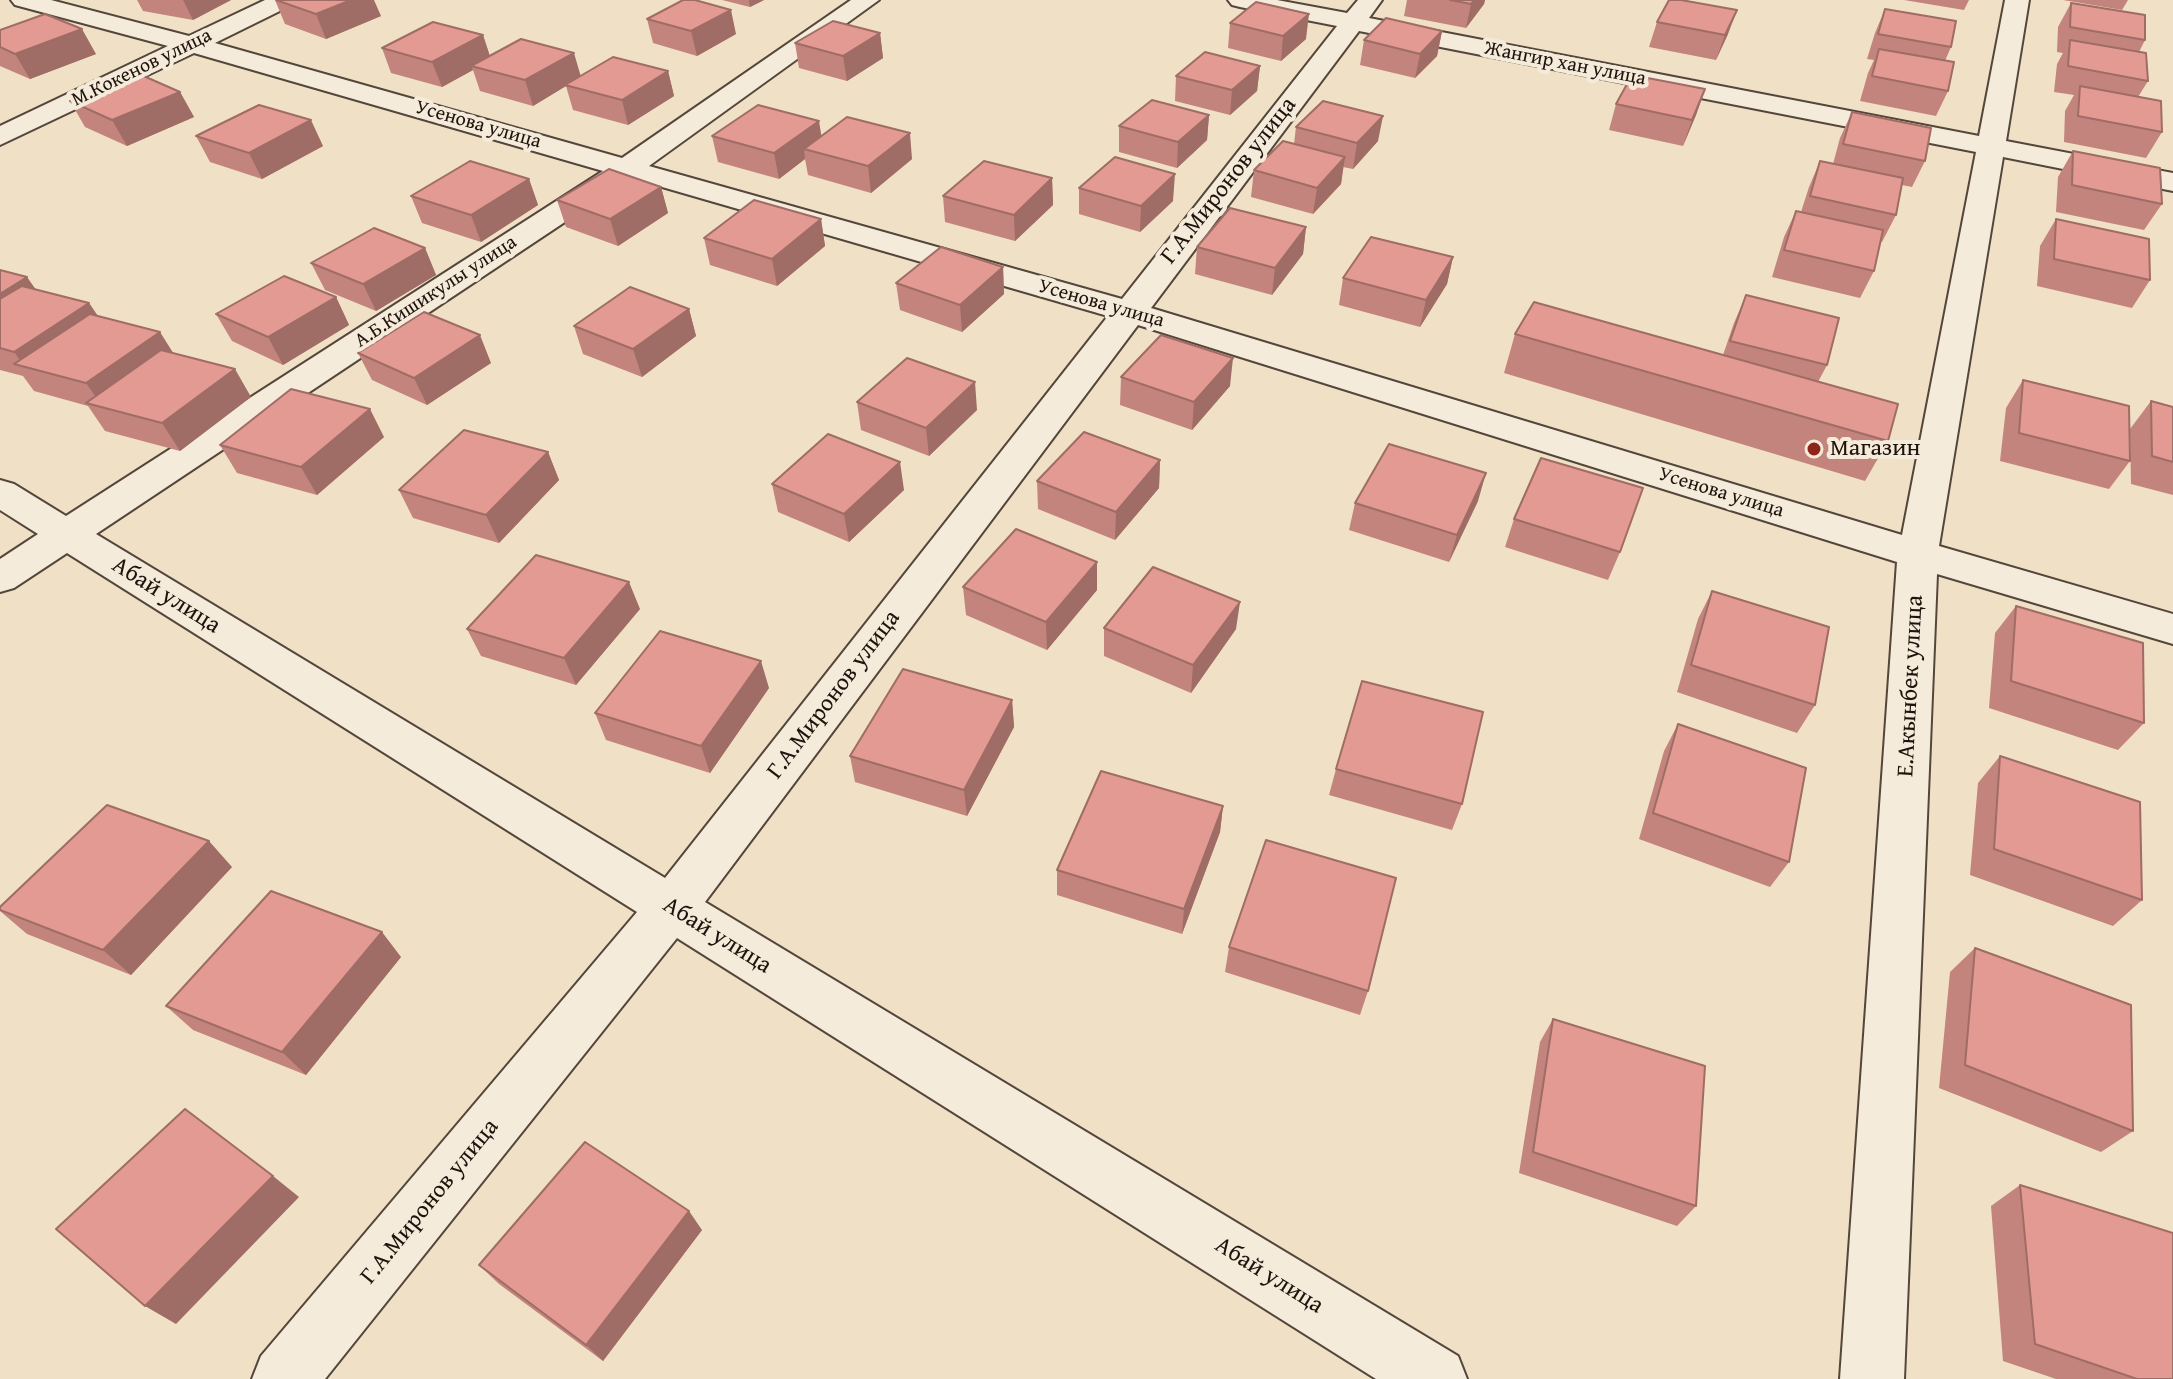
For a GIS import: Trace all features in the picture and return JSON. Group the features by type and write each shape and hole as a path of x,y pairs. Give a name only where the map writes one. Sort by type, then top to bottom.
{"street":[{"name":"Усенова улица","path":"23,0 190,44 1128,311 1918,554 2173,629"},
{"name":"М.Кокенов улица","path":"0,137 284,0"},
{"name":"А.Б.Кишикулы улица","path":"0,578 627,168 867,0"},
{"name":"Жангир хан улица","path":"1240,0 1361,12 2173,182"},
{"name":"Е.Акынбек улица","path":"1872,1379 1918,554 2017,0"},
{"name":"Г.А.Миронов улица","path":"284,1379 671,908 1361,12"},
{"name":"Абай улица","path":"0,493 1435,1379"}],"building":[{"path":"276,0 351,0 316,14"},
{"path":"683,0 695,0 731,10 691,31 647,19"},
{"path":"1450,0 1474,0 1471,4"},
{"path":"1669,0 1737,10 1725,35 1657,22"},
{"path":"1256,2 1309,14 1283,36 1230,23"},
{"path":"2071,3 2145,15 2145,40 2070,27"},
{"path":"1885,9 1956,21 1951,47 1878,34"},
{"path":"45,14 82,29 15,54 0,47 0,30"},
{"path":"1386,18 1442,31 1420,54 1364,40"},
{"path":"833,21 880,33 843,56 795,43"},
{"path":"433,22 483,35 432,62 382,48"},
{"path":"521,39 574,53 525,80 471,66"},
{"path":"2070,40 2146,53 2148,81 2068,66"},
{"path":"1879,49 1954,62 1948,91 1872,76"},
{"path":"1205,52 1260,66 1232,90 1176,76"},
{"path":"613,57 668,71 622,100 565,85"},
{"path":"139,74 180,92 112,120 70,101"},
{"path":"1632,75 1705,89 1692,120 1616,104"},
{"path":"2080,86 2161,101 2162,132 2078,116"},
{"path":"1152,100 1209,115 1178,142 1119,126"},
{"path":"1323,101 1383,116 1357,143 1296,127"},
{"path":"259,105 311,120 249,153 196,136"},
{"path":"758,105 819,121 774,153 712,136"},
{"path":"1852,112 1931,128 1925,161 1843,144"},
{"path":"847,117 910,133 868,166 804,149"},
{"path":"1283,141 1345,157 1317,188 1254,170"},
{"path":"2073,151 2160,168 2162,204 2072,185"},
{"path":"1115,157 1175,174 1141,206 1079,188"},
{"path":"470,161 529,179 471,215 411,196"},
{"path":"984,161 1052,178 1014,215 943,196"},
{"path":"1820,161 1903,178 1896,215 1810,196"},
{"path":"609,169 661,187 610,219 557,200"},
{"path":"754,200 821,219 772,259 704,238"},
{"path":"1230,208 1306,227 1275,268 1197,247"},
{"path":"1796,211 1883,230 1874,271 1784,250"},
{"path":"2056,219 2149,239 2150,280 2054,259"},
{"path":"374,228 425,248 363,284 311,263"},
{"path":"1371,237 1453,257 1426,300 1343,278"},
{"path":"941,247 1003,267 960,305 896,283"},
{"path":"0,270 27,277 0,294"},
{"path":"284,276 336,297 268,337 216,314"},
{"path":"22,286 89,303 14,352 0,348 0,299"},
{"path":"630,287 689,309 633,349 574,326"},
{"path":"1746,295 1839,318 1827,365 1730,341"},
{"path":"1534,302 1898,404 1888,441 1515,334"},
{"path":"424,312 480,335 414,378 358,353"},
{"path":"90,314 160,332 86,383 14,364"},
{"path":"1161,335 1233,358 1194,402 1121,377"},
{"path":"161,350 235,369 162,423 86,403"},
{"path":"907,358 975,382 926,428 857,402"},
{"path":"2023,380 2129,406 2130,461 2019,433"},
{"path":"291,389 370,409 301,467 220,445"},
{"path":"2151,401 2173,407 2173,462 2152,456"},
{"path":"464,430 548,452 486,515 399,490"},
{"path":"1084,432 1160,460 1116,512 1037,481"},
{"path":"828,434 900,462 844,514 772,484"},
{"path":"1389,444 1486,473 1457,535 1355,503"},
{"path":"1541,458 1643,488 1620,552 1514,519"},
{"path":"1016,529 1097,562 1046,622 963,587"},
{"path":"536,555 629,582 564,658 467,629"},
{"path":"1153,567 1240,602 1193,665 1104,628"},
{"path":"1712,591 1829,627 1815,705 1691,665"},
{"path":"2016,606 2143,643 2144,723 2011,681"},
{"path":"660,631 761,661 701,746 595,713"},
{"path":"903,669 1012,700 964,790 850,756"},
{"path":"1362,681 1483,712 1462,804 1336,769"},
{"path":"1678,724 1806,768 1789,862 1653,813"},
{"path":"2000,756 2140,802 2142,900 1994,849"},
{"path":"1101,771 1223,806 1184,909 1057,870"},
{"path":"107,805 209,841 103,950 0,910 0,907"},
{"path":"1266,840 1396,878 1368,991 1229,947"},
{"path":"271,891 382,932 282,1052 166,1006"},
{"path":"1975,948 2131,1005 2133,1131 1965,1065"},
{"path":"1553,1019 1705,1066 1696,1206 1533,1152"},
{"path":"185,1109 273,1176 145,1306 56,1229"},
{"path":"585,1142 689,1211 586,1345 479,1265"},
{"path":"2020,1185 2173,1233 2173,1379 2137,1379 2035,1344"}],"place":[{"name":"Магазин","path":"1814,449"}]}
